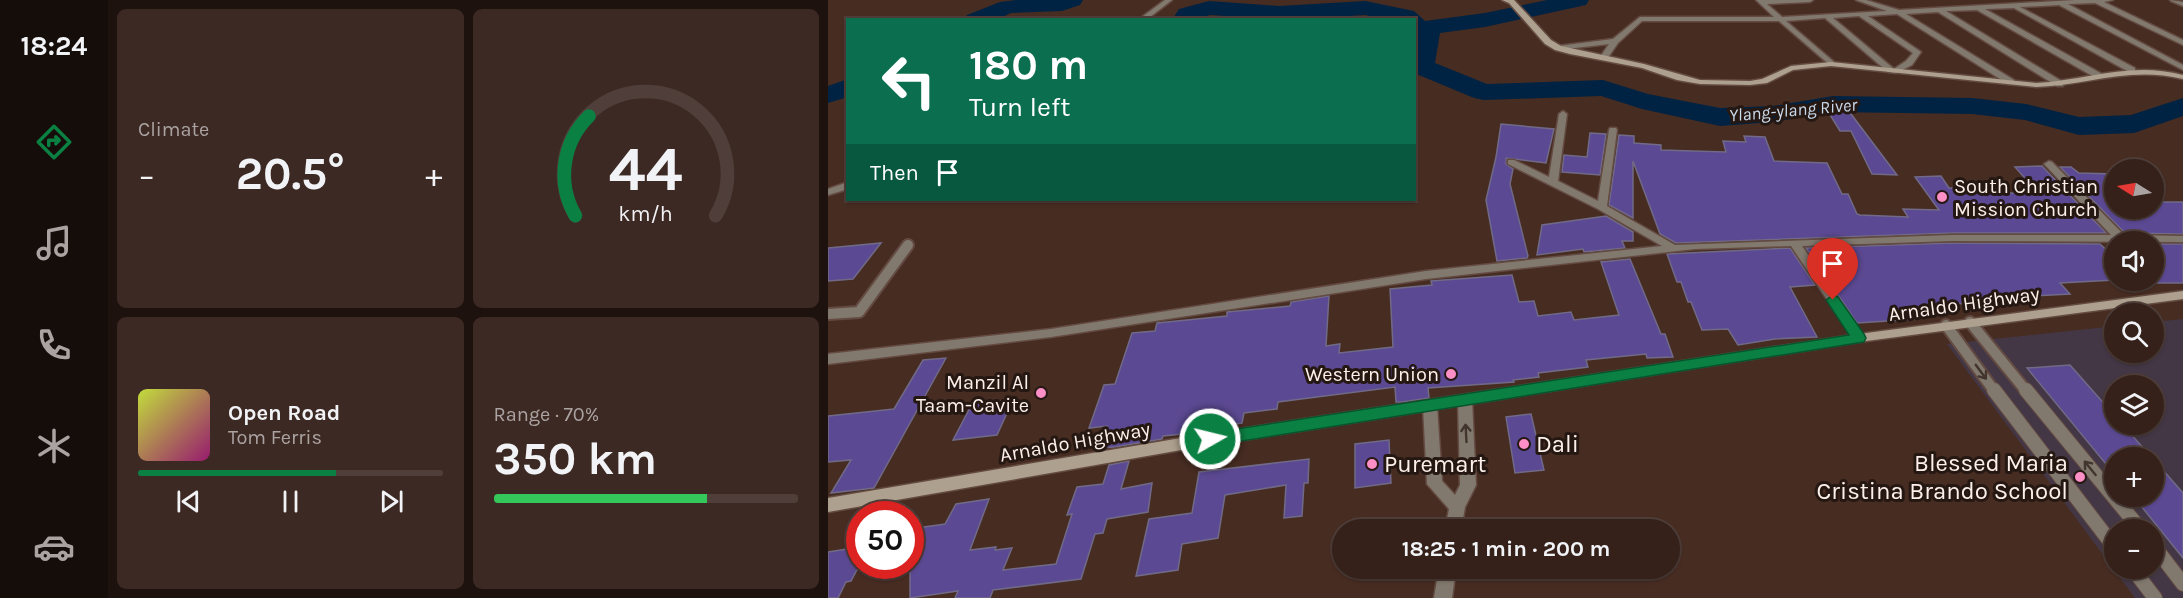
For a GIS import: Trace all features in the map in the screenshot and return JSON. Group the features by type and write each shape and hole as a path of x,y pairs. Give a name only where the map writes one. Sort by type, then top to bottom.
{"street":[{"path":"1144,18 1168,0"},
{"path":"1505,0 1511,1 1548,42 1558,48 1604,57 1700,82 1750,83 1764,81 1791,68 1831,64 2036,86 2060,84 2132,70 2169,72 2183,70"},
{"path":"1760,1 1810,0"},
{"path":"1859,0 1898,12 2011,82"},
{"path":"1604,57 1615,41 1640,19 1778,19 2110,0"},
{"path":"2173,0 2183,4"},
{"path":"1760,1 1831,64"},
{"path":"2096,1 2183,43"},
{"path":"2062,4 2183,70"},
{"path":"2015,7 2132,70"},
{"path":"1979,8 2099,76"},
{"path":"1941,10 2060,84"},
{"path":"1860,14 1917,52 1910,63 1894,71"},
{"path":"1826,16 1894,71"},
{"path":"1558,48 1615,41"},
{"path":"2169,72 2183,77"},
{"path":"1553,183 1563,114"},
{"path":"1602,207 1613,130"},
{"path":"1511,162 1602,207 1673,248"},
{"path":"2049,164 2113,231"},
{"path":"828,192 846,185"},
{"path":"828,358 1051,333 1426,275 1673,248 1952,238 2104,240"},
{"path":"2164,239 2183,239"},
{"path":"1794,243 1859,338"},
{"name":"Arnaldo Highway","path":"828,505 1188,443 1464,399 1946,325 2183,295"},
{"path":"1455,519 1457,507 1468,485 1464,399"},
{"path":"1430,406 1435,484 1457,507"},
{"path":"1443,598 1446,579"}],"lane":[{"path":"828,315 859,312 908,246"},
{"path":"1970,322 2132,519"},
{"path":"1946,325 2045,459 2104,534"},
{"path":"2164,559 2183,584"},
{"path":"2140,579 2155,598"}],"shaded area":[{"name":"Blessed Maria Cristina Brando School","path":"2183,319 2183,598 2135,598 2121,579 2164,579 2164,519 2104,519 2104,556 1947,344 2104,327 2104,363 2164,363 2164,321"}],"building":[{"path":"1824,105 1851,114 1897,175 1872,174 1851,131 1840,131"},
{"path":"1501,124 1554,129 1546,163 1506,158 1506,164 1513,169 1510,184 1528,256 1527,258 1497,261 1486,200"},
{"path":"1590,133 1606,134 1600,175 1562,172 1564,155 1587,157"},
{"path":"1619,135 1634,136 1634,143 1661,145 1661,150 1726,152 1723,141 1746,142 1744,136 1765,137 1774,161 1827,163 1842,194 1848,194 1857,214 1860,215 1908,217 1903,209 1939,210 1915,177 1941,176 1949,188 1975,188 1980,193 2038,193 2015,167 2042,166 2104,233 1952,233 1676,243 1660,234 1633,161 1633,218 1609,205"},
{"path":"2060,167 2071,167 2079,173 2104,174 2104,212"},
{"path":"2164,202 2183,202 2183,234 2164,234 2164,231 2123,231 2111,219 2164,219"},
{"path":"1606,216 1633,232 1633,241 1622,241 1625,248 1584,252 1583,249 1537,255 1542,225"},
{"path":"881,243 853,279 828,281 828,248"},
{"path":"1952,243 2100,244 2104,248 2104,281 2060,283 2070,294 2014,297 2018,302 1947,304 1953,312 1916,314 1919,319 1857,323 1806,248"},
{"path":"2164,244 2183,244 2183,283 2164,283"},
{"path":"1790,248 1815,285 1790,287 1817,337 1775,339 1738,345 1728,329 1702,330 1681,282 1677,282 1667,254"},
{"path":"1630,259 1661,334 1665,334 1673,357 1647,358 1646,354 1586,360 1588,367 1538,373 1539,377 1513,380 1514,382 1428,388 1429,398 1402,402 1396,402 1395,387 1278,402 1277,409 1244,413 1242,423 1204,428 1203,432 1163,436 1162,439 1115,447 1101,448 1107,426 1089,428 1104,385 1115,384 1132,333 1155,331 1157,323 1227,316 1227,312 1290,306 1291,302 1329,296 1326,346 1340,344 1339,353 1393,347 1390,289 1432,285 1431,281 1512,275 1519,302 1534,301 1538,316 1571,312 1574,320 1619,315 1601,262"},
{"path":"946,358 874,488 831,493 851,460 828,462 828,416 894,409 923,360"},
{"path":"2070,365 2104,404 2104,435 2132,435 2142,447 2104,447 2104,462 2027,368"},
{"path":"1013,400 997,435 953,440 972,404"},
{"name":"Dali","path":"1531,414 1544,470 1515,473 1506,417"},
{"name":"Puremart","path":"1389,440 1391,483 1355,488 1355,444"},
{"path":"1309,459 1308,483 1304,483 1302,516 1284,518 1286,485 1225,495 1218,538 1182,544 1178,570 1136,576 1149,519 1192,513 1199,472"},
{"path":"1129,461 1121,489 1152,483 1148,512 1107,519 1103,533 1095,534 1081,579 993,590 990,598 955,598 958,591 910,598 910,579 924,579 924,527 945,524 956,504 989,499 970,550 1012,548 1003,570 1056,564 1072,514 1067,515 1077,487 1103,484 1109,465"},
{"path":"2164,471 2183,493 2183,558 2164,534 2164,519 2152,519 2142,507 2164,507"},
{"path":"846,549 846,579 852,579 846,582 838,598 828,598 828,552"}],"waterway":[{"path":"980,18 1008,7 1062,4 1072,0"},
{"path":"1421,28 1485,20 1578,0"},
{"name":"Ylang-ylang River","path":"1184,18 1187,14 1209,8 1279,13 1365,8 1408,18"},
{"name":"Ylang-ylang River","path":"1416,24 1429,34 1424,45 1422,67 1484,92 1603,88 1642,101 1720,117 1773,114 1833,104 1972,106 2026,112 2079,126 2134,124 2183,106"},
{"name":"Ylang-ylang River","path":"828,95 846,88"}],"place":[{"name":"South Christian Mission Church","path":"1942,197"},
{"name":"Western Union","path":"1451,374"},
{"name":"Manzil Al Taam-Cavite","path":"1041,393"},
{"name":"Dali","path":"1524,444"},
{"name":"Puremart","path":"1372,464"},
{"name":"Blessed Maria Cristina Brando School","path":"2080,477"}],"route":[{"path":"1210,439 1859,338 1833,300"}]}
